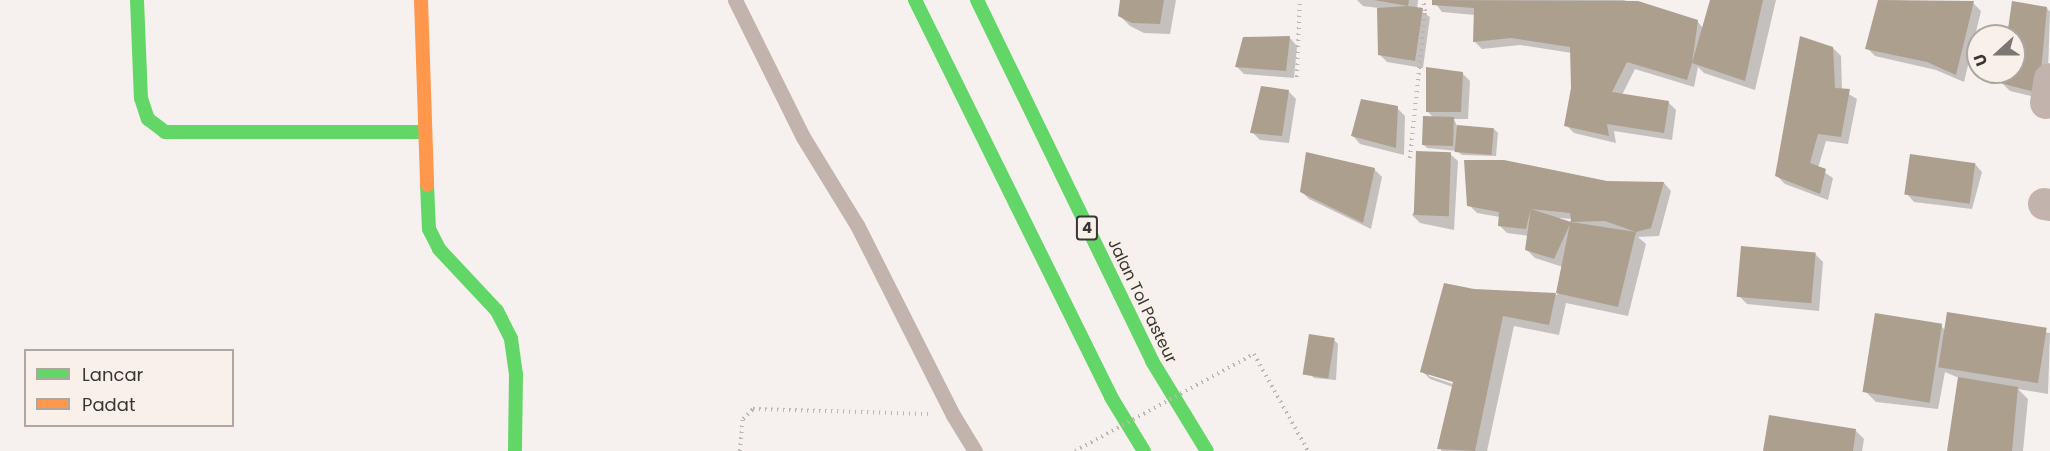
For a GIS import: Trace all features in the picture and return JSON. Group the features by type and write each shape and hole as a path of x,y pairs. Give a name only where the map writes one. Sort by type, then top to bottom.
{"main road":[{"path":"137,0 141,98 148,119 165,132 423,132"},
{"path":"421,0 423,132 429,229 439,249 497,311 511,339 516,375 515,451"},
{"path":"915,0 1111,397 1144,451"},
{"name":"Jalan Tol Pasteur","path":"977,0 1152,361 1207,451"}],"lane":[{"path":"735,0 803,137 857,225 952,415 975,451"}],"path":[{"path":"1297,77 1300,0"},
{"path":"1410,158 1425,11 1423,0"},
{"path":"1076,451 1254,354 1308,451"},
{"path":"740,451 742,419 753,410 952,415"}],"building":[{"path":"1120,0 1164,0 1160,24 1132,23 1118,16"},
{"path":"1374,0 1409,0 1408,6"},
{"path":"1432,0 1638,1 1698,20 1692,63 1687,80 1627,62 1612,92 1669,101 1664,133 1607,124 1609,136 1564,126 1571,88 1570,47 1511,38 1473,42 1474,8 1432,5"},
{"path":"1710,0 1763,0 1745,81 1692,63"},
{"path":"1878,0 1974,1 1968,24 1966,24 1966,34 1956,75 1927,62 1865,49"},
{"path":"2012,1 2047,7 2039,93 2004,84 2026,84 2026,24 2009,24"},
{"path":"1408,6 1423,8 1415,61 1378,55 1377,8"},
{"path":"1290,36 1286,71 1235,67 1243,37"},
{"path":"1800,36 1833,47 1835,88 1850,89 1841,137 1818,134 1810,163 1826,169 1820,194 1775,176"},
{"path":"1426,67 1463,72 1461,112 1426,112"},
{"path":"1261,86 1289,90 1282,136 1250,133"},
{"path":"1361,99 1398,106 1396,148 1351,136"},
{"path":"1423,116 1454,117 1453,146 1422,145"},
{"path":"1457,125 1494,128 1492,155 1455,152"},
{"path":"1416,151 1451,152 1449,216 1414,215"},
{"path":"1306,152 1375,168 1363,223 1300,192"},
{"path":"1910,154 1975,163 1970,204 1904,195"},
{"path":"1464,160 1504,160 1607,181 1664,182 1651,228 1636,232 1618,307 1556,293 1570,224 1554,259 1525,250 1531,208 1526,229 1498,226 1499,212 1467,206","holes":["1531,209 1570,213 1570,222","1605,221 1636,232 1571,222"]},
{"path":"1741,246 1816,253 1811,303 1737,297"},
{"path":"1444,283 1474,289 1556,293 1549,325 1503,316 1475,451 1437,449 1453,382 1420,372"},
{"path":"1947,312 2047,328 2038,383 1938,367"},
{"path":"1875,313 1942,324 1930,403 1862,392"},
{"path":"1309,334 1335,338 1328,379 1303,374"},
{"path":"1958,377 2018,387 2012,451 1947,451"},
{"path":"1769,415 1856,429 1853,451 1763,451"}],"traffic: fast":[{"path":"137,0 141,98 148,119 165,132 423,132"},
{"path":"915,0 1111,397 1144,451"},
{"path":"977,0 1152,361 1207,451"},
{"path":"427,185 429,229 439,249 497,311 511,339 516,375 515,451"}],"traffic: slow":[{"path":"421,0 427,185"}]}
